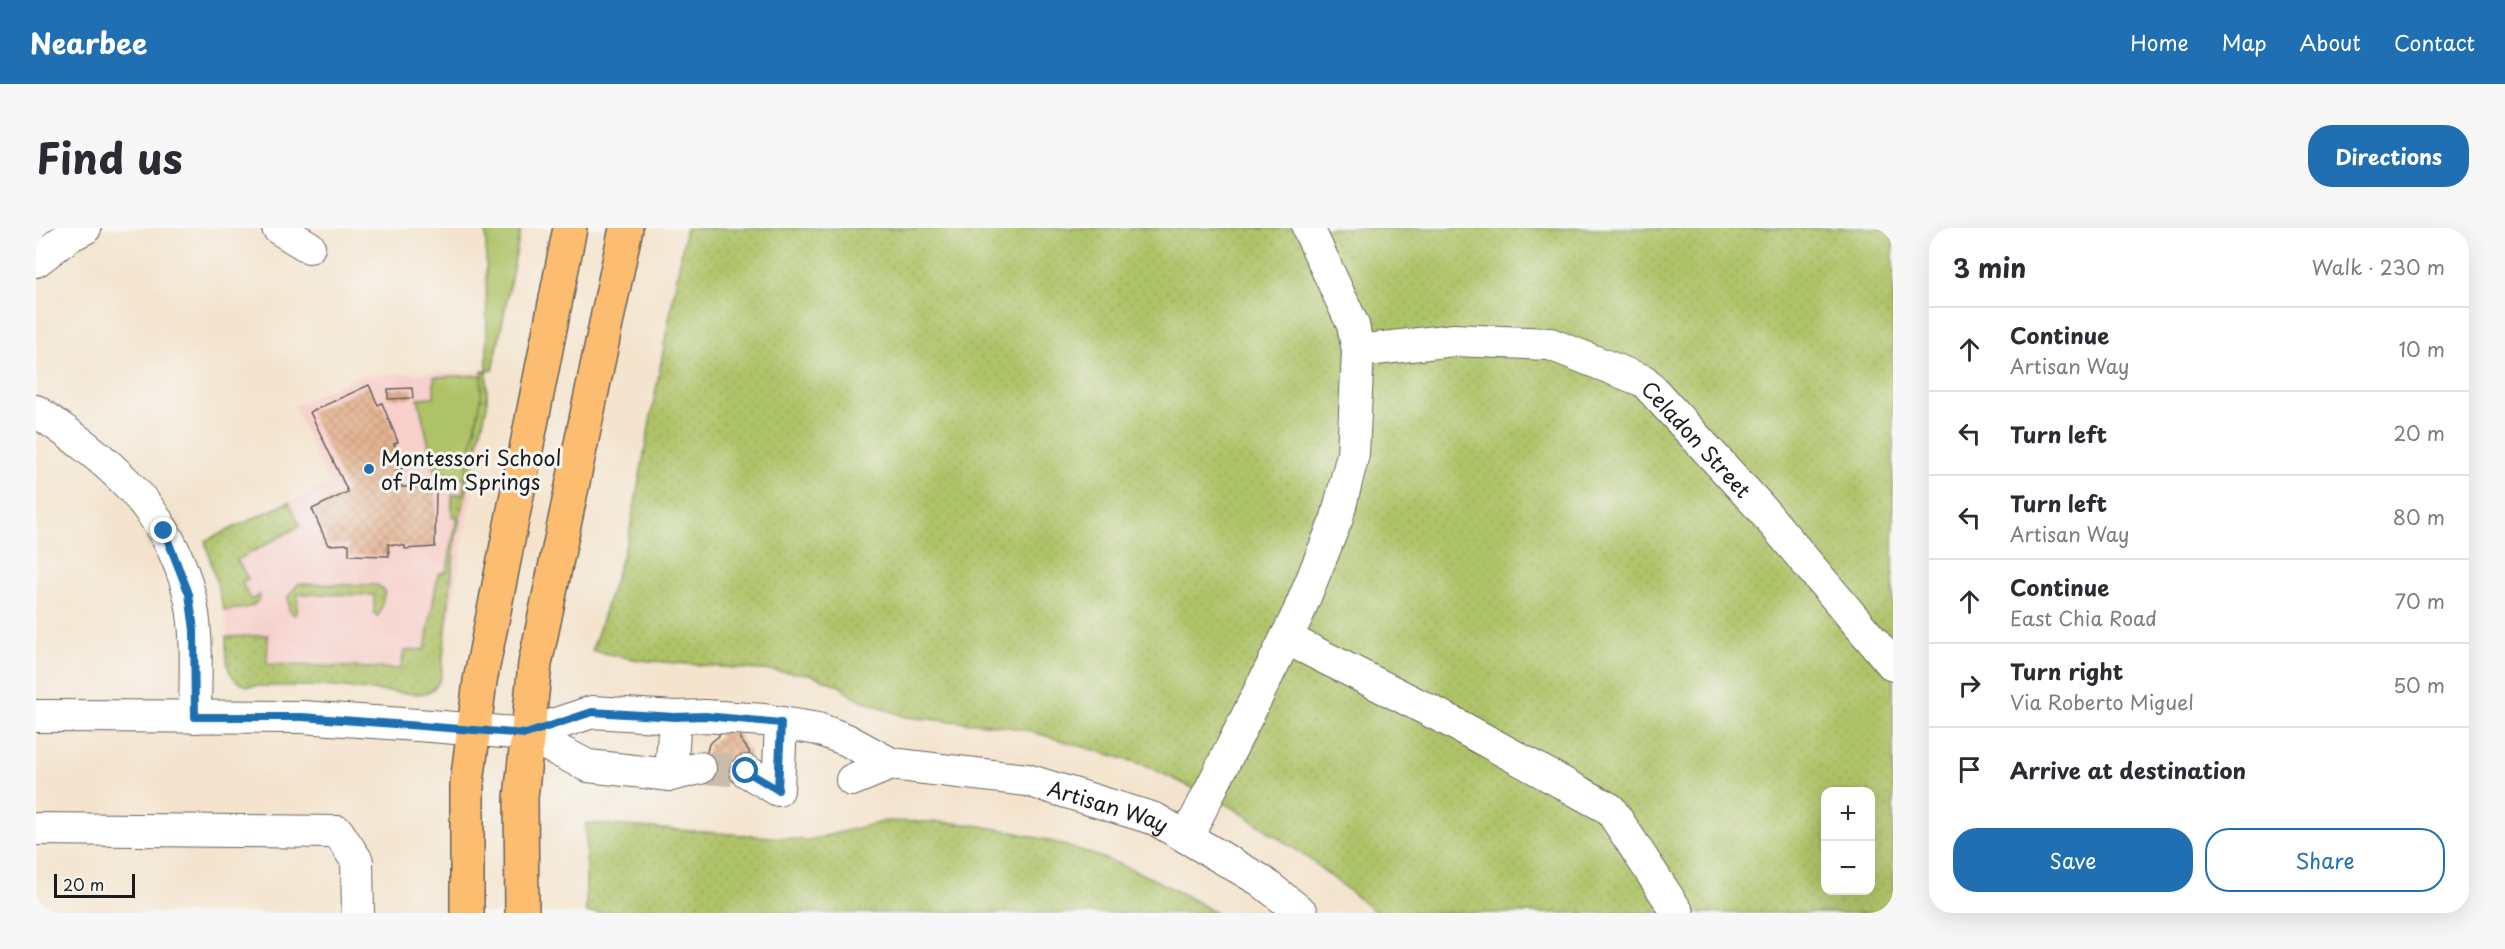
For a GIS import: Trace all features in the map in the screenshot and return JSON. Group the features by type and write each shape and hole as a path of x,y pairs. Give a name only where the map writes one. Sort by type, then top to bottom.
{"main road":[{"path":"466,913 467,783 480,681 570,228"},
{"path":"522,913 521,798 535,664 626,228"}],"street":[{"path":"36,261 69,236 85,228"},
{"path":"278,228 309,247"},
{"path":"1187,837 1286,638 1337,518 1353,454 1359,351 1353,325 1308,228"},
{"name":"Celadon Street","path":"1359,351 1454,340 1550,344 1644,381 1758,505 1893,665"},
{"path":"36,411 96,453 127,480 164,531 189,594 194,630 195,717"},
{"path":"1286,638 1448,720 1610,809 1678,913"},
{"name":"Artisan Way","path":"36,716 302,717 526,734 592,712 675,717 705,716 781,723 818,729 847,740 891,764 1027,780 1155,819 1260,880 1302,913"},
{"name":"Artisan Way","path":"526,734 588,766 686,771 675,717"},
{"path":"746,771 778,790 781,723"},
{"name":"Artisan Way","path":"852,780 891,764"},
{"path":"36,829 338,832 357,861 358,913"}],"shaded area":[{"path":"487,371 487,406 440,675 229,662 223,587 207,540 329,484 294,406 361,375"}],"green space":[{"path":"486,228 521,228 493,370 487,371"},
{"path":"686,228 1893,228 1893,913 1377,913 1304,855 1232,807 1145,765 1026,730 905,717 852,696 840,686 810,674 639,660 592,651 629,535"},
{"path":"482,371 487,371 487,406 456,535 441,676 437,685 428,692 414,694 322,686 248,686 234,679 228,667 226,637 268,635 267,664 401,669 404,651 425,649 438,574 447,571 457,516 452,516 452,495 462,494 481,399"},
{"path":"482,375 481,399 465,478 435,472 418,398 434,397 434,377"},
{"path":"289,502 300,526 237,560 248,579 242,583 251,600 260,595 258,600 246,608 224,610 205,541"},
{"path":"298,584 378,585 385,591 380,613 377,616 374,613 374,595 298,594 297,612 294,615 289,610 288,597"},
{"path":"886,821 975,825 1047,840 1134,870 1216,913 586,913 586,823 809,840"}],"building":[{"name":"Montessori School of Palm Springs","path":"369,385 378,405 382,403 398,442 394,444 407,466 396,471 402,487 436,487 435,547 405,549 405,546 388,544 389,556 349,555 349,544 328,545 312,509 348,492 310,412"},
{"path":"412,388 413,398 388,399 388,389"},
{"path":"719,731 740,733 740,739 749,751 750,760 734,780 718,779 711,773 705,759 709,744 719,736"}],"tunnel":[{"path":"700,768 746,771"}],"place":[{"name":"Montessori School of Palm Springs","path":"369,469"}],"route":[{"path":"164,531 178,561 189,594 194,630 195,717 302,717 526,734 583,713 592,712 675,717 705,716 781,723 778,790 746,771"}]}
